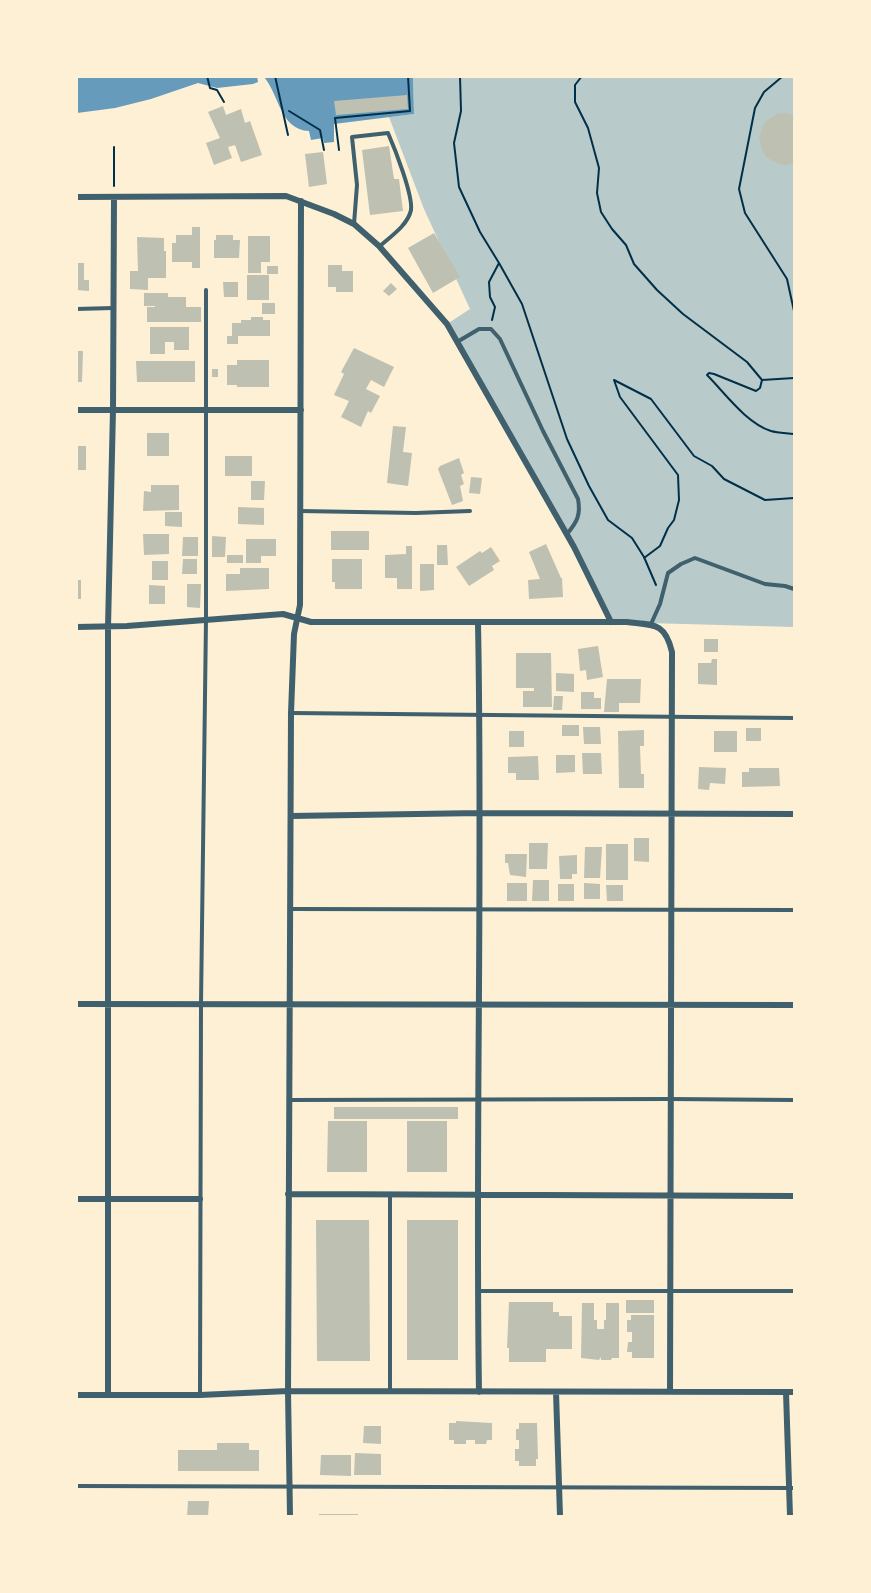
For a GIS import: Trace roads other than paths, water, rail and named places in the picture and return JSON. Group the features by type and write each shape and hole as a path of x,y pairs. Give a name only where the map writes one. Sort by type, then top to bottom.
{"street":[{"path":"76,198 286,196 354,224 379,246 447,324 567,534 610,622"},
{"path":"108,1395 108,627 113,410 114,198"},
{"path":"290,1516 288,1194 291,713 294,634 300,605 301,201"},
{"path":"76,410 301,410"},
{"path":"76,627 108,627 283,614 311,622 610,622 651,624 664,632 672,652 670,1392"},
{"path":"478,623 480,715 477,1291 479,1392"},
{"path":"291,816 480,813 795,814"},
{"path":"76,1004 795,1005"},
{"path":"288,1194 795,1196"},
{"path":"76,1199 200,1199"},
{"path":"76,1395 200,1395 288,1391 795,1392"},
{"path":"556,1392 560,1516"},
{"path":"786,1392 792,1488 790,1516"}],"lane":[{"path":"354,224 357,184 352,137 388,133 404,179 411,212 405,223 379,246"},
{"path":"200,1395 201,1004 207,619 206,290"},
{"path":"76,309 113,308"},
{"path":"457,342 479,329 490,329 500,339 543,431 579,499 580,510 577,522 567,534"},
{"path":"299,511 416,513 470,511"},
{"path":"651,624 668,573 695,558 765,584 795,589"},
{"path":"291,713 795,718"},
{"path":"290,909 795,910"},
{"path":"289,1100 795,1100"},
{"path":"390,1195 390,1391"},
{"path":"477,1291 795,1291"},
{"path":"76,1486 792,1488"}],"water":[{"path":"257,76 258,82 253,84 217,88 198,83 115,108 77,113 76,77"},
{"path":"264,77 413,77 414,114 334,124 334,142 324,143 323,138 311,140 309,131 299,129 286,118"}]}
